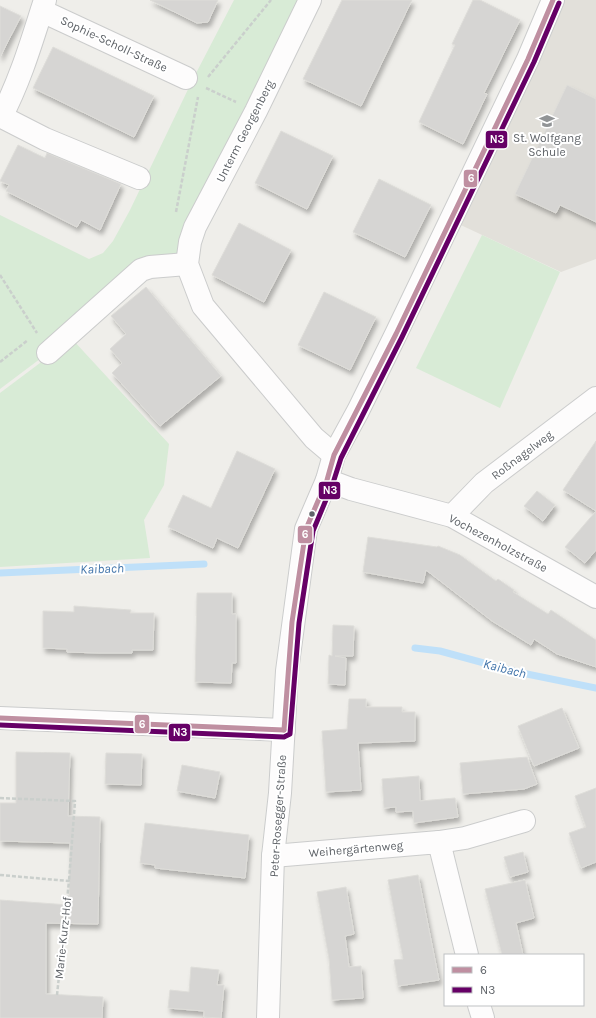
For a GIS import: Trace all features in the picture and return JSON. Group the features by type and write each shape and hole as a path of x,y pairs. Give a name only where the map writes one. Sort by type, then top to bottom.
{"street":[{"name":"Unterm Georgenberg","path":"310,0 256,111 195,227 190,242 187,264 203,306 314,438 334,455"},
{"name":"Peter-Rosegger-Straße","path":"268,1018 273,856 280,792 291,629 306,529 328,480 334,455 358,411 389,348 528,59 553,0"},
{"name":"Sophie-Scholl-Straße","path":"139,178 45,139 1,117 12,96 26,62 44,3 193,82"},
{"path":"48,353 141,270 150,267 187,264"},
{"name":"Roßnagelweg","path":"452,516 484,483 596,398"},
{"name":"Vochezenholzstraße","path":"328,480 351,489 452,516 596,596"},
{"path":"0,718 284,730"},
{"name":"Weihergärtenweg","path":"273,856 439,842 465,838 524,821"},
{"path":"439,842 467,954"},
{"path":"479,1006 482,1018"}],"path":[{"path":"174,220 193,82 271,0"},
{"path":"193,82 256,111"},
{"path":"0,275 48,353"},
{"path":"0,362 37,334"},
{"name":"Marie-Kurz-Hof","path":"0,798 76,801 57,995"},
{"name":"Marie-Kurz-Hof","path":"0,875 69,881"}],"shaded area":[{"name":"St. Wolfgang Schule","path":"558,0 596,0 596,259 561,272 450,220"}],"green space":[{"path":"234,0 310,0 190,242 165,265 0,389 0,215 89,259 103,253 113,241 130,210 193,79"},
{"path":"482,235 560,272 500,408 416,368"},
{"path":"72,339 169,444 164,485 144,520 150,558 0,567 0,393"}],"building":[{"path":"150,0 218,0 208,22 197,23"},
{"path":"342,0 412,0 361,106 303,79"},
{"path":"473,0 480,0 520,20 484,93 487,94 463,144 419,122 455,45 452,44"},
{"path":"0,6 21,16 0,57"},
{"path":"53,47 154,96 134,137 33,88"},
{"path":"567,85 596,99 596,222 560,205 556,213 515,194"},
{"path":"281,131 333,156 307,209 255,183"},
{"path":"18,145 45,158 47,153 121,184 100,230 81,220 77,227 6,191 9,185 0,181"},
{"path":"379,179 431,205 405,257 353,232"},
{"path":"239,223 291,250 264,302 212,275"},
{"path":"146,287 221,376 160,426 112,373 122,363 110,349 126,334 111,316"},
{"path":"324,292 376,317 350,370 298,345"},
{"path":"596,441 596,511 563,490"},
{"path":"237,451 275,469 238,548 217,538 213,548 168,527 183,495 211,508"},
{"path":"537,491 555,505 543,521 524,506"},
{"path":"596,511 596,550 585,563 565,547"},
{"path":"368,537 438,546 460,555 496,581 498,579 514,590 513,592 548,614 551,610 596,640 596,667 557,654 534,639 531,645 492,621 426,570 423,583 363,572"},
{"path":"197,593 232,593 232,614 236,614 236,663 232,663 231,683 195,682"},
{"path":"74,606 131,610 130,613 154,613 153,650 132,650 132,653 100,653 67,652 67,649 43,648 43,611 74,612"},
{"path":"333,625 354,626 353,656 335,656 346,658 345,685 328,684 329,655 332,656"},
{"path":"349,699 366,699 366,707 402,707 402,712 415,712 415,741 358,743 361,790 326,792 322,731 347,729"},
{"path":"562,708 579,748 534,766 518,726"},
{"path":"16,752 70,753 68,816 100,817 98,924 46,923 46,994 103,997 102,1018 0,1018 0,900 69,905 70,843 0,841 0,803 16,803"},
{"path":"106,753 142,754 141,785 105,784"},
{"path":"527,757 537,784 524,789 463,794 460,763"},
{"path":"182,765 220,772 215,798 177,791"},
{"path":"419,776 420,801 455,798 458,817 414,823 413,811 396,812 396,807 384,808 382,779"},
{"path":"596,788 596,862 581,868 569,833 586,827 575,796"},
{"path":"145,823 249,835 245,878 155,868 155,865 140,863"},
{"path":"523,852 528,872 510,877 504,857"},
{"path":"418,875 439,980 398,986 394,960 403,959 388,880"},
{"path":"525,880 534,918 516,923 523,954 502,954 485,889"},
{"path":"346,887 354,934 345,936 349,967 361,966 363,998 332,1000 329,959 317,892"},
{"path":"191,967 219,970 217,985 224,985 221,1018 204,1017 204,1011 168,1008 170,990 189,992"}],"waterway":[{"name":"Kaibach","path":"0,573 204,564"},
{"name":"Kaibach","path":"415,648 440,651 517,672 596,688"}],"transit line":[{"name":"6","path":"284,730 292,622 306,529 327,480 334,455 396,334 528,59 553,0"},
{"name":"N3","path":"0,725 284,737 290,734 299,623 313,531 333,483 341,458 402,337 534,62 559,3"},
{"name":"6","path":"0,718 284,730"}],"place":[{"name":"St. Wolfgang Schule","path":"547,121"}]}
